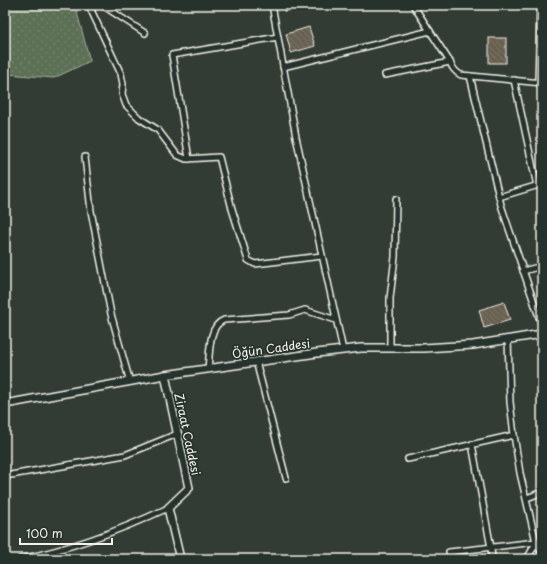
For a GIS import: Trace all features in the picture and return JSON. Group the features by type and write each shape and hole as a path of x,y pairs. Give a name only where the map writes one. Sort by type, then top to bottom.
{"street":[{"path":"95,5 91,10 121,74 124,102 139,118 158,130 177,155 189,159 219,157 232,209 246,256 250,262 255,264 322,256"},
{"path":"102,5 145,33"},
{"path":"272,5 296,137 343,350"},
{"path":"413,5 452,67 461,75 540,83 540,5"},
{"path":"283,67 430,32"},
{"path":"189,159 172,55 278,37"},
{"path":"385,75 450,62"},
{"path":"470,76 499,197 542,326"},
{"path":"499,197 540,185 514,80"},
{"path":"85,157 91,211 111,314 130,382"},
{"path":"390,348 390,298 395,257 396,199"},
{"path":"523,270 542,266"},
{"path":"208,369 212,332 216,325 224,320 289,315 305,310 336,320"},
{"name":"Öğün Caddesi","path":"5,404 256,361 343,350 473,345 542,334"},
{"path":"508,340 510,402 520,473 542,553"},
{"path":"256,361 286,478"},
{"name":"Ziraat Caddesi","path":"165,376 189,488 168,508"},
{"path":"5,476 125,455 177,434"},
{"path":"408,459 514,435"},
{"path":"472,444 492,548 492,559"},
{"path":"527,498 542,492"},
{"path":"20,559 90,540 130,525 168,508 180,559"},
{"path":"451,559 449,552 538,542"},
{"path":"527,559 538,542"}],"green space":[{"path":"5,5 75,5 90,61 54,78 7,74 5,72"}],"building":[{"path":"281,5 299,5 285,12"},
{"path":"309,27 315,46 291,53 286,34"},
{"path":"489,38 506,38 506,63 489,63"},
{"path":"542,276 542,292 540,292 537,277"},
{"path":"504,302 510,320 484,328 479,310"}]}
